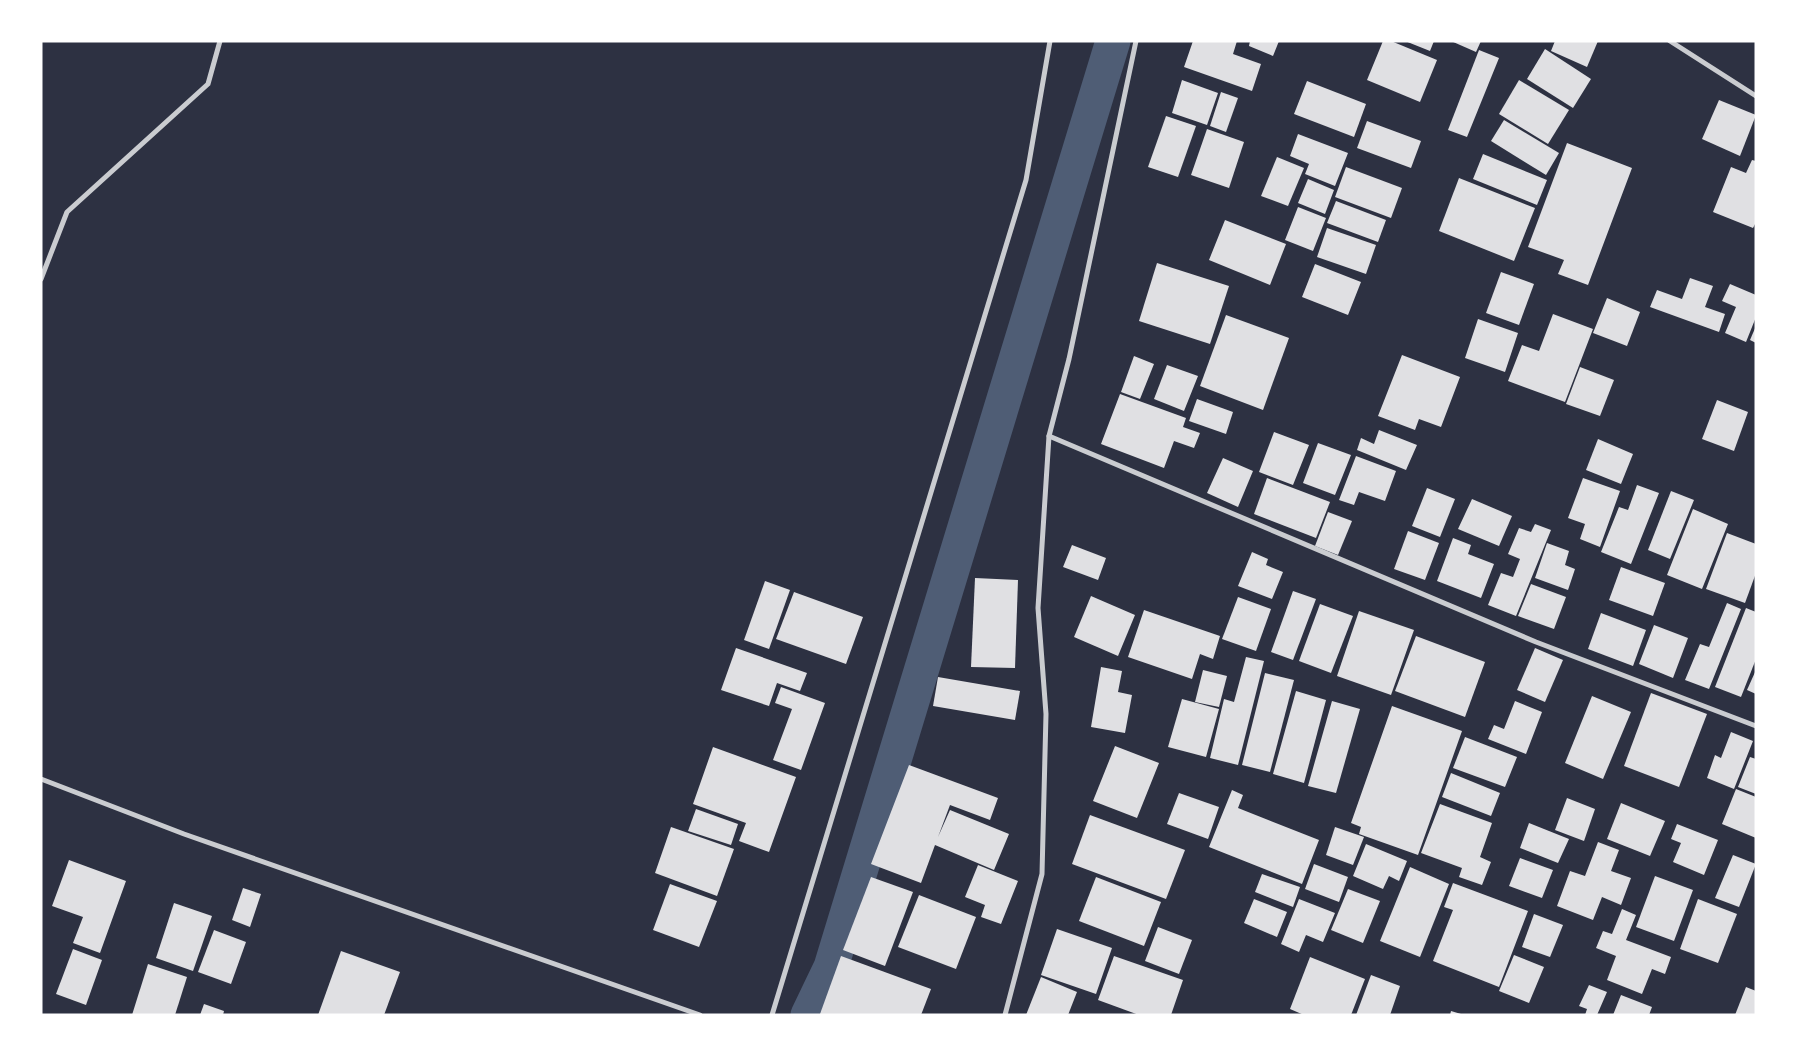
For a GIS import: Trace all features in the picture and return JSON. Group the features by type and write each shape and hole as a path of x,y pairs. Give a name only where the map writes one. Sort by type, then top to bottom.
{"street":[{"path":"41,280 67,212 208,84 220,41"},
{"path":"772,1015 1026,180 1050,41"},
{"path":"1005,1015 1042,874 1046,714 1038,608 1049,436 1071,349 1136,41"},
{"path":"1670,41 1756,96"},
{"path":"1049,436 1536,642 1756,726"},
{"path":"41,779 184,834 700,1015"}],"building":[{"path":"1193,41 1237,41 1233,54 1261,64 1252,91 1184,67"},
{"path":"1250,41 1279,41 1273,56 1249,46"},
{"path":"1383,41 1391,41 1437,60 1420,102 1367,80"},
{"path":"1405,41 1434,41 1430,51"},
{"path":"1451,41 1481,41 1476,52"},
{"path":"1555,41 1598,41 1587,67 1551,51"},
{"path":"1545,49 1591,79 1573,108 1527,79"},
{"path":"1479,50 1499,58 1467,137 1448,130"},
{"path":"1182,80 1218,93 1207,125 1172,113"},
{"path":"1519,80 1569,110 1548,144 1499,114"},
{"path":"1307,81 1366,104 1354,137 1294,114"},
{"path":"1221,92 1238,98 1226,132 1210,126"},
{"path":"1719,100 1756,115 1740,156 1702,139"},
{"path":"1166,116 1196,126 1178,177 1148,167"},
{"path":"1504,120 1559,153 1546,175 1491,141"},
{"path":"1367,121 1421,141 1411,168 1357,148"},
{"path":"1207,129 1244,142 1229,188 1191,175"},
{"path":"1298,134 1348,153 1335,186 1305,174 1309,164 1290,156"},
{"path":"1567,143 1632,168 1588,285 1558,274 1564,260 1528,247"},
{"path":"1483,154 1547,180 1537,205 1473,179"},
{"path":"1277,157 1304,168 1288,206 1261,196"},
{"path":"1752,160 1756,161 1756,222 1753,228 1713,212 1731,167 1746,173"},
{"path":"1346,167 1402,188 1391,218 1335,197"},
{"path":"1459,178 1535,208 1514,261 1439,231"},
{"path":"1308,179 1334,190 1325,214 1298,203"},
{"path":"1336,201 1386,220 1378,242 1327,223"},
{"path":"1298,207 1326,218 1313,251 1285,240"},
{"path":"1225,220 1286,244 1270,285 1209,260"},
{"path":"1327,228 1376,245 1366,274 1317,257"},
{"path":"1157,263 1229,286 1210,344 1139,321"},
{"path":"1315,264 1361,282 1348,315 1302,297"},
{"path":"1501,272 1534,284 1519,325 1486,313"},
{"path":"1690,278 1713,286 1705,307 1725,314 1719,332 1650,307 1657,290 1682,299"},
{"path":"1730,284 1756,295 1756,317 1746,342 1725,333 1736,307 1722,301"},
{"path":"1607,298 1640,312 1627,346 1593,333"},
{"path":"1553,314 1593,329 1565,402 1508,381 1522,345 1539,351"},
{"path":"1226,315 1289,338 1263,410 1200,386"},
{"path":"1478,319 1518,333 1505,372 1465,358"},
{"path":"1756,326 1756,343 1750,340"},
{"path":"1402,355 1460,377 1441,427 1419,419 1415,430 1378,416"},
{"path":"1134,356 1154,364 1140,399 1121,392"},
{"path":"1167,365 1198,376 1184,411 1154,399"},
{"path":"1580,367 1614,380 1600,416 1566,404"},
{"path":"1120,394 1186,418 1183,427 1200,433 1194,448 1174,441 1164,468 1101,444"},
{"path":"1197,399 1233,412 1226,434 1189,421"},
{"path":"1717,400 1748,412 1734,451 1702,439"},
{"path":"1379,430 1417,445 1406,470 1357,450 1361,438 1374,444"},
{"path":"1274,432 1309,445 1293,485 1259,472"},
{"path":"1598,439 1633,454 1621,484 1586,470"},
{"path":"1318,443 1351,455 1335,495 1303,483"},
{"path":"1356,456 1396,471 1385,501 1359,492 1354,505 1339,500"},
{"path":"1223,458 1253,471 1238,507 1207,493"},
{"path":"1267,478 1330,502 1316,538 1254,514"},
{"path":"1583,478 1620,491 1600,547 1580,539 1585,524 1568,518"},
{"path":"1637,485 1659,493 1631,564 1601,552 1619,507 1628,510"},
{"path":"1427,488 1455,499 1440,537 1412,526"},
{"path":"1671,491 1694,500 1670,559 1648,550"},
{"path":"1472,499 1512,516 1499,546 1458,529"},
{"path":"1693,509 1728,524 1702,589 1667,575"},
{"path":"1328,512 1352,521 1338,555 1315,546"},
{"path":"1535,524 1551,530 1516,616 1488,605 1501,573 1513,577 1520,559 1508,554 1519,528 1531,532"},
{"path":"1408,531 1439,543 1425,580 1394,569"},
{"path":"1727,533 1756,544 1756,573 1745,603 1706,589"},
{"path":"1453,538 1471,545 1468,554 1494,564 1481,598 1437,581"},
{"path":"1547,543 1569,551 1565,565 1575,569 1568,590 1535,578"},
{"path":"1072,545 1106,558 1098,580 1063,567"},
{"path":"1252,552 1268,559 1266,565 1283,572 1272,599 1238,586"},
{"path":"1621,567 1665,583 1653,616 1609,600"},
{"path":"975,578 1018,580 1015,668 971,667"},
{"path":"765,581 790,590 769,649 744,640"},
{"path":"1531,584 1566,597 1554,629 1518,616"},
{"path":"1293,591 1316,599 1293,660 1271,652"},
{"path":"794,592 863,617 846,664 776,639"},
{"path":"1091,596 1135,615 1118,656 1074,637"},
{"path":"1238,597 1271,609 1256,651 1222,639"},
{"path":"1727,603 1741,609 1709,689 1685,680 1700,644 1709,647"},
{"path":"1320,604 1353,616 1331,673 1299,661"},
{"path":"1746,608 1756,612 1756,659 1741,697 1715,687"},
{"path":"1144,610 1220,636 1213,659 1200,654 1192,679 1128,657"},
{"path":"1359,611 1414,630 1391,695 1337,676"},
{"path":"1601,613 1646,630 1633,666 1588,649"},
{"path":"1654,625 1688,638 1673,678 1639,664"},
{"path":"1416,636 1485,662 1465,717 1395,691"},
{"path":"736,648 807,673 800,691 777,683 769,706 721,690"},
{"path":"1535,648 1563,660 1545,702 1517,690"},
{"path":"1246,657 1264,661 1238,765 1210,758 1224,699 1234,702"},
{"path":"1101,667 1122,671 1118,692 1132,695 1125,733 1091,727"},
{"path":"1203,670 1227,676 1219,707 1195,702"},
{"path":"1756,670 1756,694 1747,690"},
{"path":"1265,673 1294,680 1270,772 1242,765"},
{"path":"938,677 1020,691 1015,720 933,706"},
{"path":"781,687 825,703 801,770 773,760 792,709 775,703"},
{"path":"1296,691 1326,700 1304,783 1273,774"},
{"path":"1651,693 1707,714 1679,787 1624,766"},
{"path":"1592,696 1631,712 1603,779 1565,763"},
{"path":"1182,699 1219,709 1206,757 1168,747"},
{"path":"1332,701 1360,709 1336,793 1308,786"},
{"path":"1515,701 1542,712 1526,754 1488,739 1494,725 1504,729"},
{"path":"1392,706 1462,731 1418,855 1359,834 1361,827 1351,823"},
{"path":"1731,732 1753,741 1734,789 1707,778 1715,755 1721,758"},
{"path":"1465,737 1517,757 1505,787 1453,768"},
{"path":"1115,746 1159,763 1137,818 1093,801"},
{"path":"713,747 796,777 769,852 739,841 746,823 693,804"},
{"path":"1750,757 1756,759 1756,794 1738,787"},
{"path":"909,765 998,798 990,820 950,805 938,837 950,810 1009,834 994,870 935,845 921,883 871,864"},
{"path":"1451,773 1500,793 1491,816 1442,797"},
{"path":"1736,789 1756,797 1756,838 1722,824"},
{"path":"1232,790 1243,795 1238,808 1319,840 1302,884 1209,847"},
{"path":"1179,793 1219,807 1208,839 1167,824"},
{"path":"1567,798 1595,809 1584,841 1555,830"},
{"path":"1621,803 1665,821 1650,856 1607,839"},
{"path":"1440,804 1492,823 1480,857 1491,862 1482,885 1459,877 1462,868 1421,853"},
{"path":"696,809 738,824 731,845 688,831"},
{"path":"1090,815 1185,850 1166,899 1072,864"},
{"path":"1529,823 1569,839 1558,863 1520,848"},
{"path":"1677,824 1718,840 1704,875 1673,862 1681,843 1671,839"},
{"path":"671,827 734,849 717,896 655,873"},
{"path":"1335,827 1364,837 1353,865 1326,855"},
{"path":"1598,842 1619,850 1611,871 1631,878 1621,905 1602,897 1593,920 1557,906 1570,871 1585,876"},
{"path":"1366,844 1407,861 1399,881 1389,876 1383,889 1353,876"},
{"path":"1733,855 1756,864 1739,907 1715,898"},
{"path":"1520,858 1553,870 1542,898 1509,886"},
{"path":"69,860 126,881 100,953 73,943 83,917 52,906"},
{"path":"1314,864 1348,877 1339,902 1305,889"},
{"path":"978,865 1018,881 1001,924 981,917 985,905 965,897"},
{"path":"1410,867 1449,884 1420,957 1380,941"},
{"path":"1262,874 1300,887 1293,907 1255,892"},
{"path":"1655,876 1693,890 1674,941 1636,927"},
{"path":"871,877 913,892 885,966 843,950"},
{"path":"1096,877 1161,902 1144,946 1079,921"},
{"path":"1453,883 1528,911 1499,987 1433,961 1453,910 1444,907"},
{"path":"670,884 717,901 699,947 653,930"},
{"path":"243,888 261,894 250,927 232,920"},
{"path":"1348,889 1380,901 1363,943 1331,930"},
{"path":"919,895 976,917 956,969 898,947"},
{"path":"1254,899 1287,912 1277,937 1244,923"},
{"path":"1299,899 1335,913 1323,942 1306,935 1299,952 1281,944"},
{"path":"1698,899 1737,914 1718,963 1680,949"},
{"path":"174,903 212,916 193,971 156,958"},
{"path":"1622,909 1636,915 1626,940 1671,957 1665,974 1652,969 1642,994 1607,980 1616,956 1596,948 1603,931 1612,934"},
{"path":"1534,914 1563,925 1550,957 1522,947"},
{"path":"1158,927 1192,940 1179,974 1145,961"},
{"path":"1057,929 1112,948 1096,994 1041,975"},
{"path":"214,930 246,942 231,984 198,972"},
{"path":"73,949 102,960 86,1005 56,994"},
{"path":"341,951 400,972 384,1015 318,1015"},
{"path":"1514,955 1544,967 1529,1003 1499,991"},
{"path":"841,956 931,989 921,1015 820,1014"},
{"path":"1114,956 1183,980 1171,1015 1139,1015 1098,1000"},
{"path":"1310,957 1365,979 1351,1015 1304,1015 1290,1009"},
{"path":"148,964 187,977 175,1015 132,1015"},
{"path":"1371,975 1400,986 1390,1015 1356,1015"},
{"path":"1041,977 1077,992 1068,1015 1026,1015"},
{"path":"1589,985 1607,992 1597,1015 1585,1015 1587,1009 1579,1006"},
{"path":"1746,987 1756,991 1756,1015 1735,1015"},
{"path":"1621,995 1652,1007 1649,1015 1613,1015"},
{"path":"204,1004 224,1011 223,1015 200,1015"},
{"path":"1451,1011 1461,1014 1461,1015 1450,1015"}],"waterway":[{"path":"808,1015 831,967 1113,41"}]}
